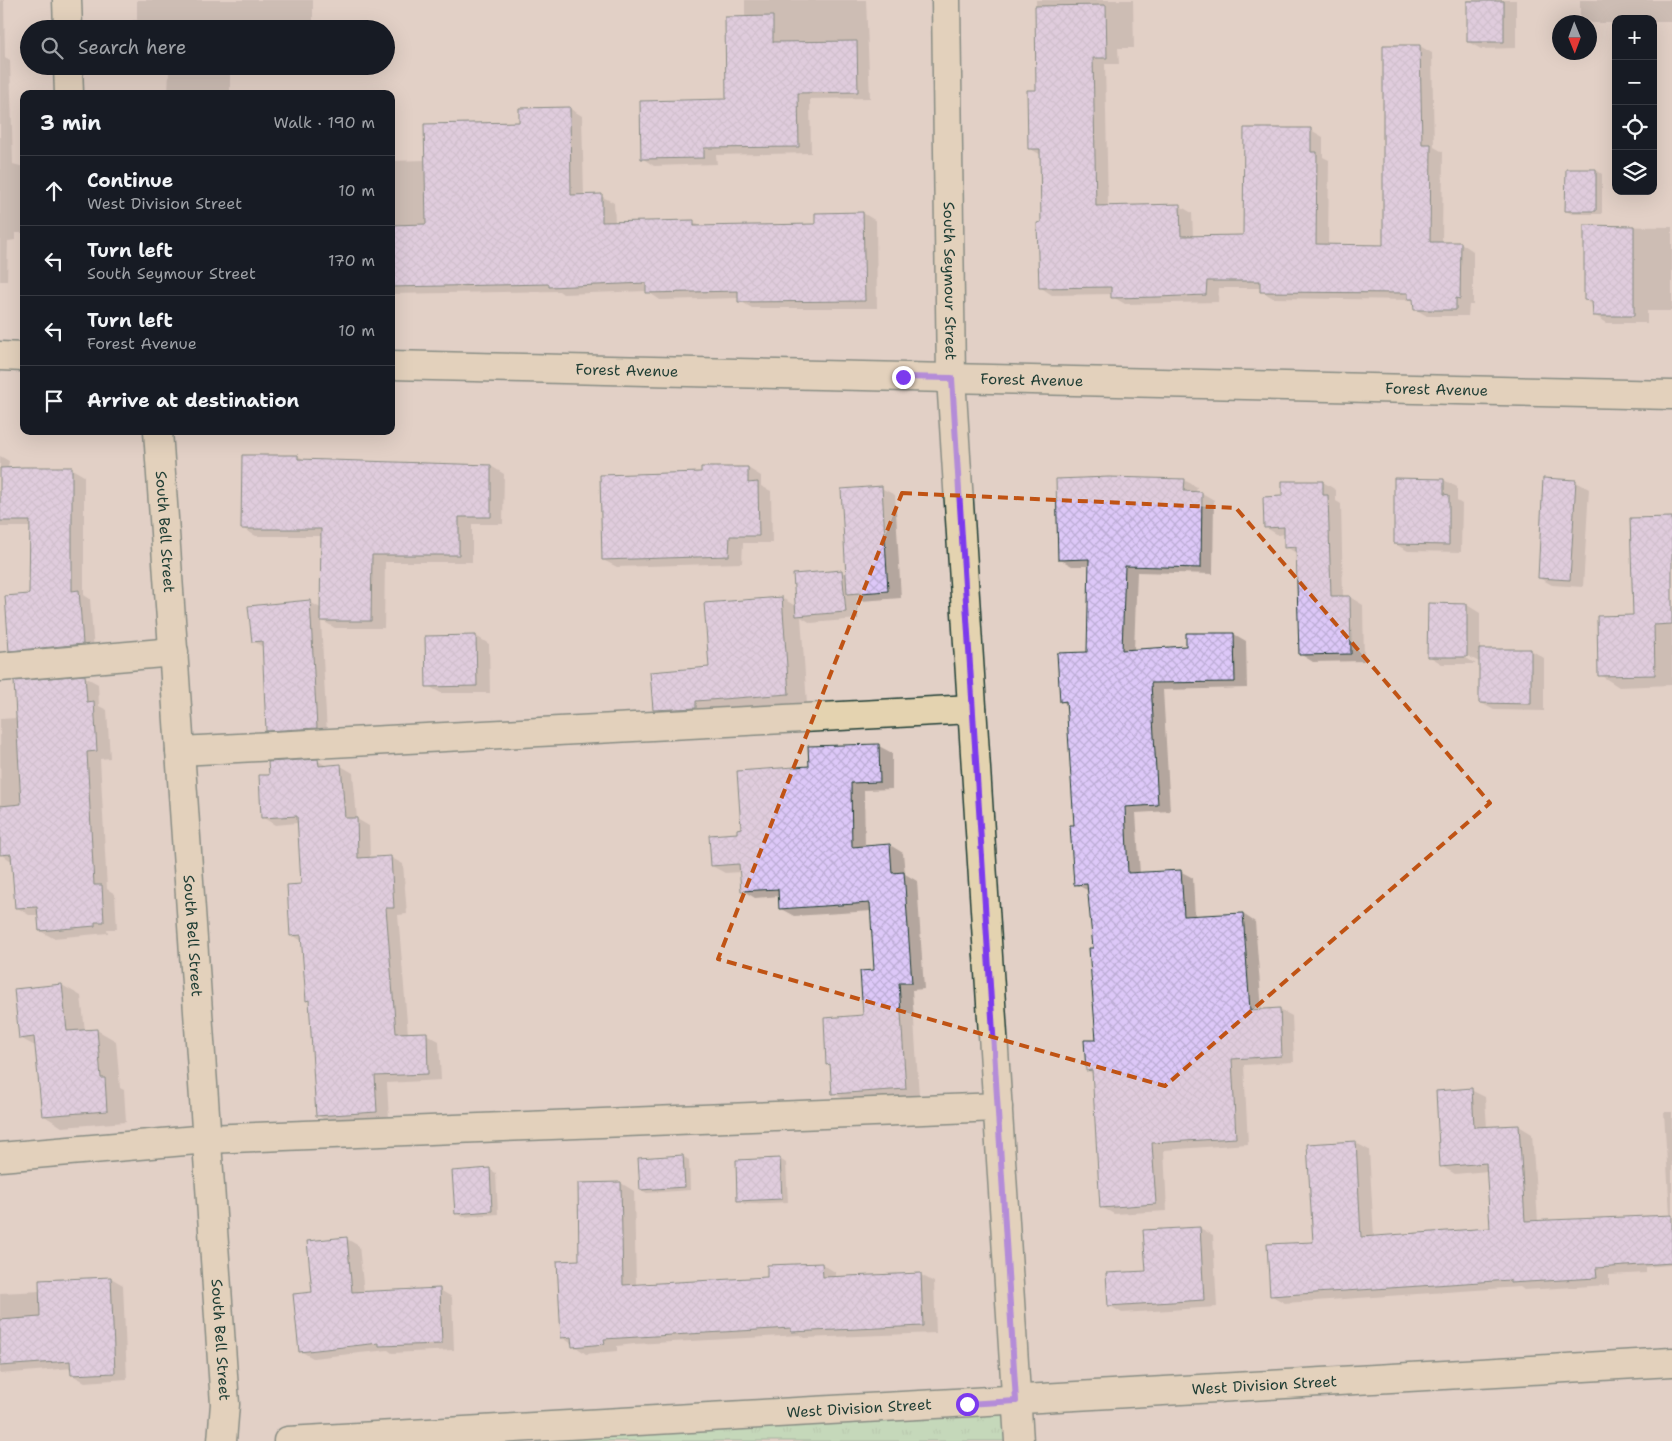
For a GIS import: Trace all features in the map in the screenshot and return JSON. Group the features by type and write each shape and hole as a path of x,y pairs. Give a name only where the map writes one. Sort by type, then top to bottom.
{"street":[{"path":"67,0 68,20"},
{"name":"South Seymour Street","path":"946,0 952,378 1019,1441"},
{"path":"68,75 69,90"},
{"path":"0,356 20,357"},
{"name":"Forest Avenue","path":"395,365 1672,395"},
{"name":"South Bell Street","path":"158,435 225,1404 222,1441"},
{"path":"0,666 174,652"},
{"path":"180,751 972,710"},
{"path":"0,1157 208,1139 998,1107"},
{"name":"West Division Street","path":"288,1441 1016,1401 1672,1362"}],"highlighted area":[{"path":"902,493 1236,508 1490,803 1165,1086 718,959"}],"green space":[{"path":"1016,1401 1019,1441 288,1441"}],"building":[{"path":"1467,1 1504,1 1504,42 1467,42"},
{"path":"1106,5 1107,58 1093,58 1096,206 1180,204 1181,236 1243,235 1244,128 1311,128 1311,152 1317,152 1316,244 1383,245 1383,45 1420,45 1422,144 1431,144 1430,242 1461,242 1460,299 1456,298 1456,310 1414,310 1413,299 1408,299 1408,293 1260,292 1260,281 1207,281 1206,295 1158,297 1111,298 1111,287 1039,288 1037,223 1041,222 1040,149 1028,149 1027,90 1036,90 1035,6"},
{"path":"773,16 773,42 857,41 858,92 798,93 799,147 704,148 704,158 641,159 640,101 726,99 725,17"},
{"path":"570,107 571,195 602,194 602,222 694,220 694,226 815,224 815,213 863,212 865,301 738,302 738,291 646,293 646,283 549,287 549,284 395,287 395,225 426,224 424,124 519,122 519,108"},
{"path":"1566,169 1596,169 1596,211 1565,211"},
{"path":"1584,225 1634,226 1634,316 1593,316 1592,301 1584,300"},
{"path":"242,455 298,455 298,459 491,465 491,517 459,517 459,555 372,555 371,621 320,621 321,529 241,529"},
{"path":"72,467 72,591 79,590 83,644 9,651 5,596 29,594 30,521 0,521 0,468"},
{"path":"701,467 748,467 748,483 758,482 759,536 730,536 729,556 602,560 600,475 701,472"},
{"path":"1109,477 1185,479 1184,491 1202,492 1201,568 1125,566 1122,650 1186,646 1186,633 1234,633 1235,682 1151,683 1158,805 1125,807 1128,873 1181,870 1184,916 1243,913 1250,1010 1280,1008 1282,1056 1232,1059 1236,1138 1152,1143 1156,1204 1100,1208 1092,1070 1086,1071 1084,1040 1096,1040 1089,948 1093,948 1087,884 1074,885 1070,825 1074,825 1066,701 1060,702 1057,653 1087,652 1089,559 1058,560 1056,479"},
{"path":"1394,478 1444,479 1444,494 1449,495 1449,545 1394,544"},
{"path":"1543,478 1576,480 1570,580 1538,578"},
{"path":"1282,481 1323,481 1323,495 1328,495 1331,596 1350,596 1351,654 1299,655 1296,547 1284,548 1284,527 1264,528 1263,497 1282,496"},
{"path":"882,486 888,591 847,594 841,489"},
{"path":"1672,517 1672,624 1654,625 1655,675 1598,676 1597,616 1633,615 1630,518"},
{"path":"842,570 846,612 796,616 793,574"},
{"path":"782,597 789,694 696,701 696,708 653,710 650,672 709,667 704,603"},
{"path":"310,600 317,728 266,731 262,641 252,642 248,606"},
{"path":"1428,603 1467,604 1467,657 1427,657"},
{"path":"476,635 477,686 426,687 425,636"},
{"path":"1479,649 1531,649 1531,704 1479,703"},
{"path":"85,675 87,702 94,701 97,751 87,752 94,885 102,885 104,922 95,922 95,926 39,931 37,907 15,908 11,854 0,855 0,806 21,804 14,681"},
{"path":"879,744 880,782 851,783 852,847 890,844 892,873 904,872 912,983 899,983 906,1089 832,1094 830,1064 826,1065 824,1018 863,1015 860,971 874,970 870,903 779,909 778,889 741,891 739,864 711,866 709,835 737,833 737,829 741,828 737,771 809,766 808,746"},
{"path":"318,759 319,766 341,764 345,818 357,818 358,858 391,856 394,908 386,908 396,1033 427,1032 428,1074 375,1076 377,1112 316,1116 309,1000 306,1001 301,935 290,936 287,885 301,884 297,816 261,818 259,775 269,775 268,762"},
{"path":"62,984 67,1031 97,1029 101,1078 105,1078 107,1111 42,1116 34,1037 19,1039 14,989"},
{"path":"1472,1088 1474,1127 1519,1125 1525,1221 1672,1215 1672,1263 1596,1268 1597,1278 1510,1283 1510,1280 1270,1296 1267,1244 1313,1242 1307,1144 1356,1141 1361,1237 1490,1228 1486,1163 1440,1167 1436,1091"},
{"path":"683,1155 685,1187 640,1190 638,1158"},
{"path":"780,1158 782,1199 737,1201 736,1160"},
{"path":"490,1168 492,1211 455,1214 452,1171"},
{"path":"621,1182 623,1285 767,1277 767,1265 822,1263 823,1277 921,1273 923,1326 791,1332 791,1328 604,1339 605,1344 572,1347 571,1337 561,1338 557,1261 579,1260 578,1183"},
{"path":"1200,1227 1204,1300 1108,1306 1106,1273 1146,1271 1143,1230"},
{"path":"347,1237 352,1292 440,1288 442,1344 379,1346 379,1343 299,1352 293,1294 312,1292 307,1241"},
{"path":"111,1277 115,1373 71,1375 70,1361 0,1366 0,1320 40,1317 39,1280"}],"route":[{"path":"903,377 952,378 1016,1401 967,1404"}]}
